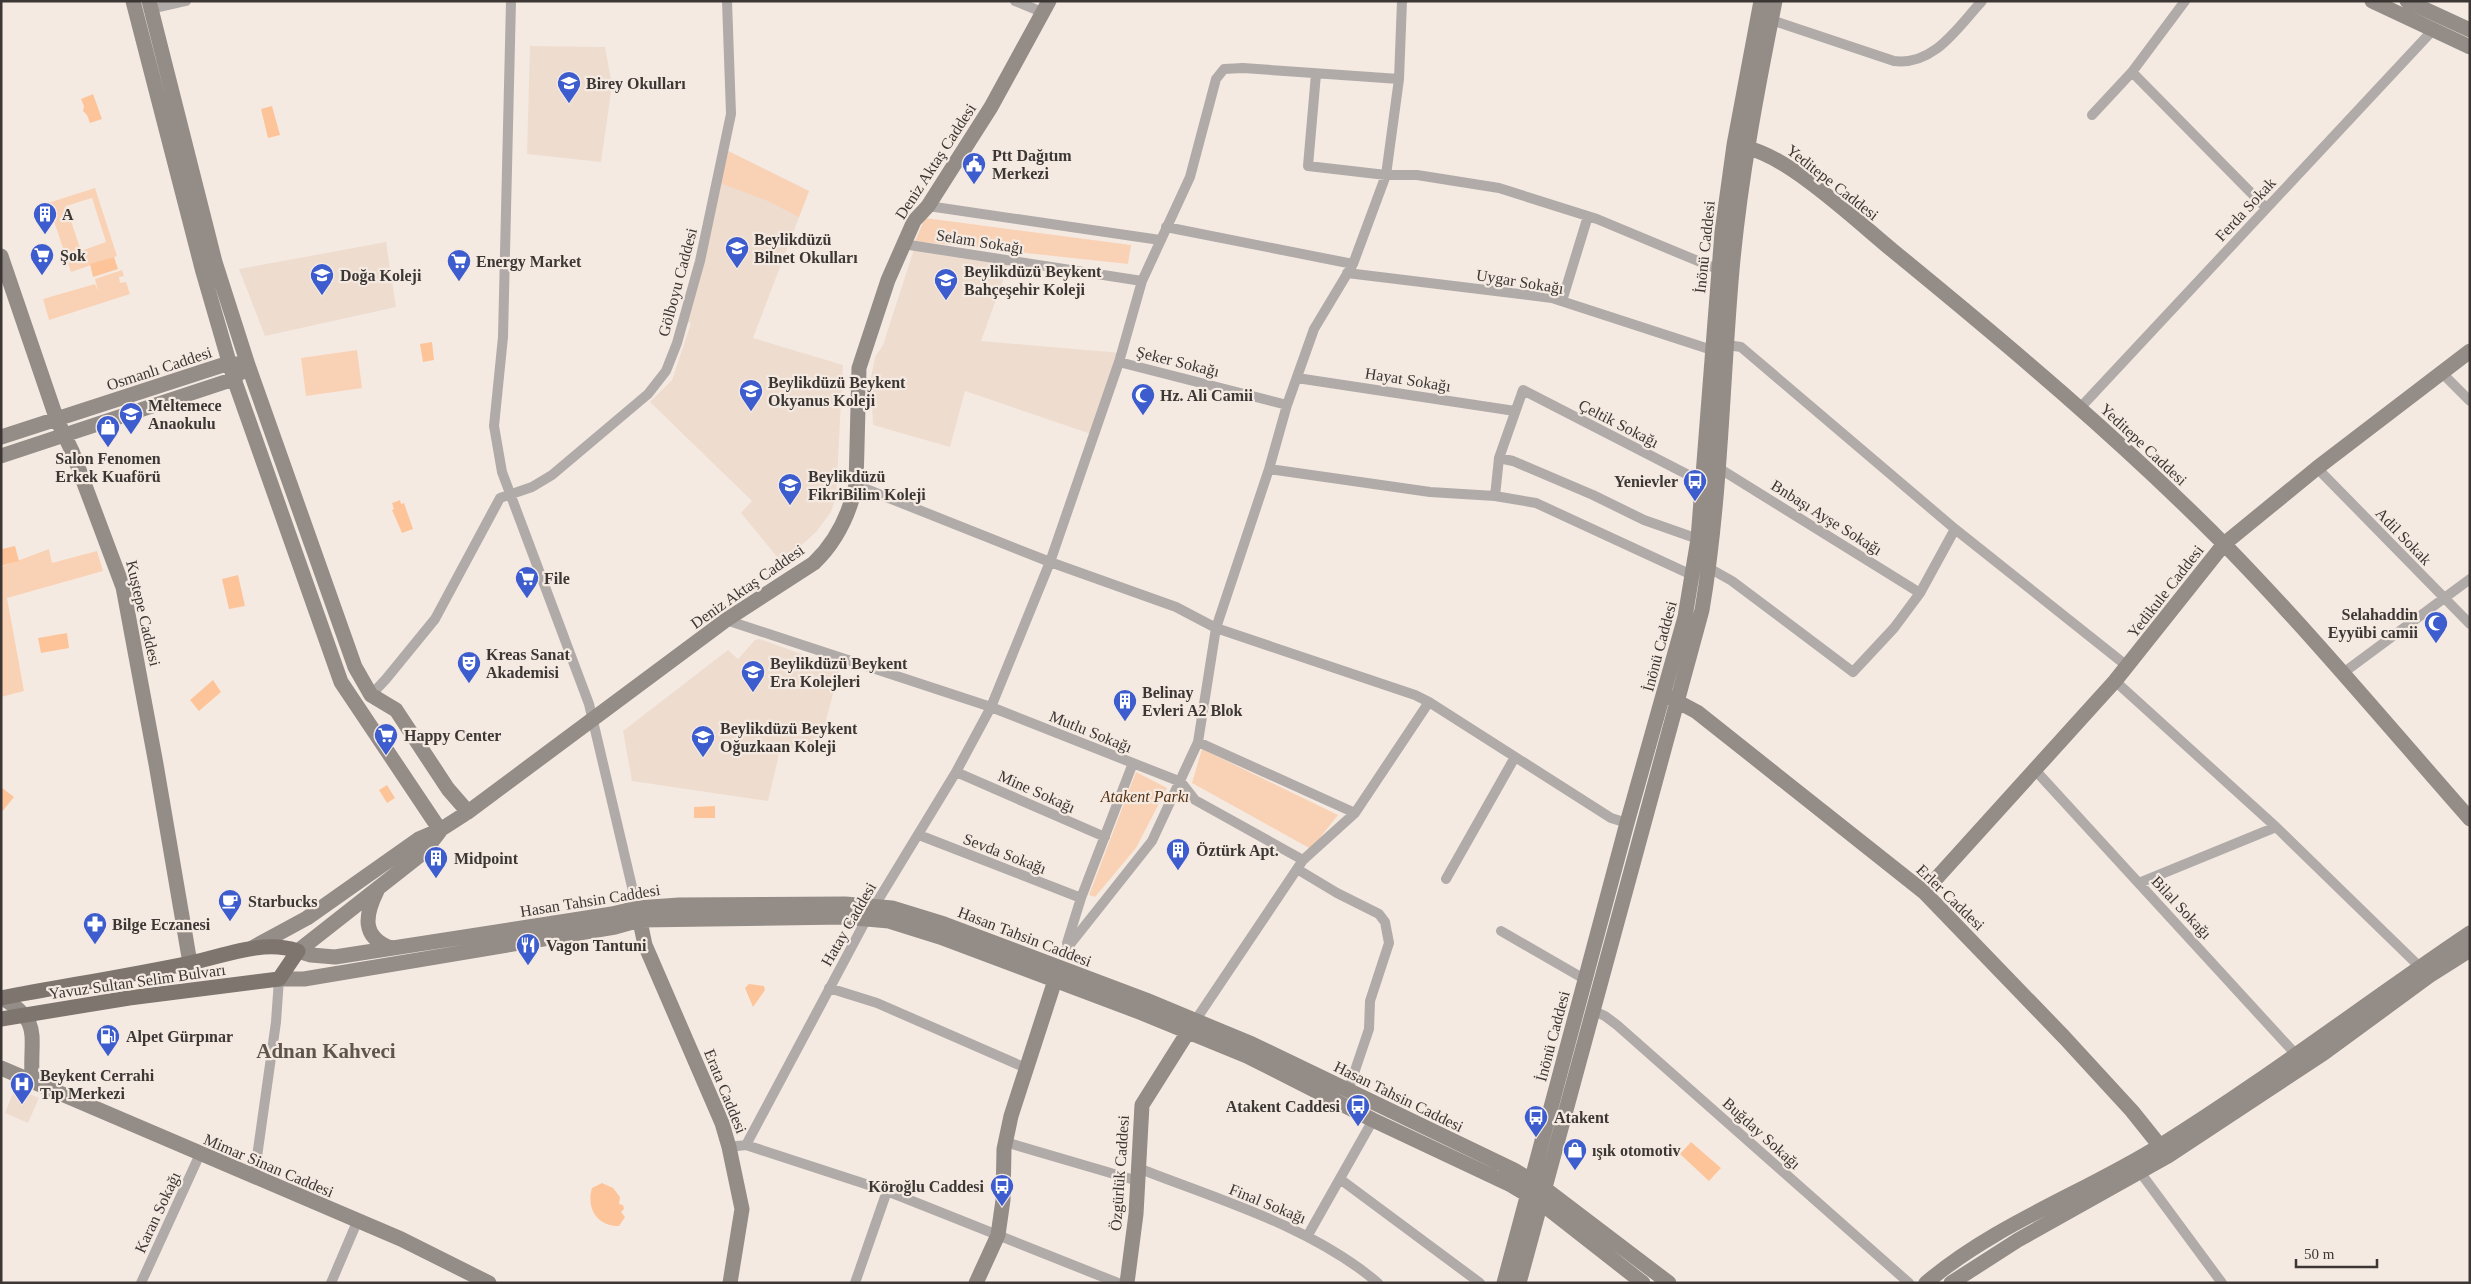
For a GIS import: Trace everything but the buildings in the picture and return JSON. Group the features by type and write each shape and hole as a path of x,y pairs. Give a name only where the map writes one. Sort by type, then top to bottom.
{"main road":[{"name":"Yavuz Sultan Selim Bulvarı","path":"2,998 190,963 252,948 285,947 298,952"},
{"path":"279,979 298,952"},
{"name":"Yavuz Sultan Selim Bulvarı","path":"1,1019 129,998 279,979"}],"street":[{"path":"186,1 135,7 234,379 341,682 440,830"},
{"path":"254,1178 276,1022 279,979 304,979 615,926 639,914 592,721 590,704 502,472 494,426 503,337 512,1"},
{"name":"Gölboyu Caddesi","path":"510,494 532,487 552,475 648,394 666,371 678,343 700,260 731,114 727,1"},
{"path":"1015,1 1046,7"},
{"path":"1064,952 1152,841 1198,742 1216,628 1287,405 1314,329 1350,269 1386,175 1399,79 1402,1"},
{"path":"1760,1 1764,18"},
{"path":"1519,1283 1592,1010 1634,826 1670,697 1702,610 1709,568 1717,484 1720,348 1725,270 1734,194 1747,148 1751,87 1764,18 1774,1"},
{"path":"1764,18 1894,61 1910,62 1934,53 1982,1"},
{"path":"2092,115 2132,72 2185,1"},
{"path":"2372,1 2470,47"},
{"path":"2407,1 2470,30"},
{"path":"150,5 215,262 248,365 355,667 371,694 396,710 443,781 468,812"},
{"name":"Deniz Aktaş Caddesi","path":"440,830 468,812 592,721 726,620 814,563 825,553 847,515 856,485 859,368 888,280 914,221 928,206 991,107 1046,7"},
{"name":"Ferda Sokak","path":"2080,408 2433,30"},
{"name":"Hatay Caddesi","path":"746,1145 870,913 919,835 991,707 1050,562 1119,362 1142,281 1190,177 1216,79 1224,69 1243,68 1316,74"},
{"path":"2132,72 2266,208"},
{"path":"1399,79 1316,74 1308,166 1386,175 1417,175 1499,188 1588,216 1725,270"},
{"name":"İnönü Caddesi","path":"1734,194 1751,87"},
{"name":"Yeditepe Caddesi","path":"1747,148 1768,154 1819,190 1984,325 2080,408 2224,544 2342,673 2470,819"},
{"path":"928,206 1160,240"},
{"path":"1562,301 1588,216"},
{"name":"Uygar Sokağı","path":"1166,227 1350,269 1552,298 1720,348 1741,347 1955,528 2127,666"},
{"name":"Selam Sokağı","path":"903,244 1142,281"},
{"name":"Kuştepe Caddesi","path":"1,256 57,420 65,436 123,587 190,963"},
{"name":"İnönü Caddesi","path":"1670,697 1694,576 1702,482 1720,348"},
{"name":"Yedikule Caddesi","path":"1924,892 2115,681 2224,544 2317,468 2470,351"},
{"name":"Şeker Sokağı","path":"1119,362 1287,405"},
{"name":"Osmanlı Caddesi","path":"1,436 57,420 230,363 248,365"},
{"name":"Osmanlı Caddesi","path":"1,456 234,379 248,365"},
{"path":"2442,373 2470,401"},
{"name":"Hayat Sokağı","path":"1297,378 1515,411"},
{"name":"Çeltik Sokağı","path":"1515,411 1523,390 1702,482"},
{"path":"1495,496 1499,458 1515,411"},
{"path":"1499,458 1514,461 1593,494 1644,520 1698,539"},
{"name":"Bnbaşı Ayşe Sokağı","path":"1718,467 1920,592"},
{"name":"Adil Sokak","path":"2317,468 2444,600 2470,624"},
{"path":"1268,469 1430,492 1495,496 1536,504 1694,576"},
{"path":"1702,482 1717,484"},
{"path":"856,485 1050,562 1176,607 1216,628 1429,702 1610,818 1634,826"},
{"path":"358,707 386,679 435,619 500,498 510,494"},
{"path":"1709,568 1732,582 1853,672 1894,628 1920,592 1955,528"},
{"path":"2342,673 2444,600 2470,579"},
{"name":"Mutlu Sokağı","path":"726,620 991,707 1181,782"},
{"path":"2115,681 2276,827 2424,972"},
{"name":"Erler Caddesi","path":"1670,697 1771,769 1924,892 2076,1050 2132,1111 2164,1151"},
{"path":"1191,1026 1300,864 1355,813 1429,702"},
{"path":"1198,742 1355,813"},
{"path":"1446,879 1515,757"},
{"path":"976,1283 998,1235 1003,1200 1005,1142 1011,1116 1081,898 1133,763"},
{"name":"Bilal Sokağı","path":"2035,770 2301,1060"},
{"name":"Mine Sokağı","path":"956,772 1105,837"},
{"path":"1181,782 1195,800 1300,864 1337,893 1379,914 1385,922 1389,933 1389,943 1368,1008 1369,1029 1348,1091"},
{"name":"İnönü Caddesi","path":"1504,1283 1586,980 1634,826"},
{"path":"2139,883 2276,827"},
{"path":"298,952 424,852 440,830"},
{"path":"252,948 307,918 418,839 440,830"},
{"name":"Sevda Sokağı","path":"919,835 1081,898"},
{"path":"377,890 366,918 372,936 381,944 391,948"},
{"name":"Hasan Tahsin Caddesi","path":"298,952 335,957 612,914 834,917 870,913 892,908 944,924 1057,974 1191,1026 1252,1044 1348,1091 1543,1195 1669,1283"},
{"name":"Erata Caddesi","path":"639,914 645,945 722,1123 729,1147 742,1209 730,1283"},
{"path":"1502,931 1586,980"},
{"path":"1926,1283 1950,1264 2001,1232 2164,1151 2301,1060 2424,972 2470,933"},
{"path":"2424,972 2470,950"},
{"path":"829,988 877,1003 1026,1068"},
{"path":"2,998 20,1008 30,1023 33,1074 6,1070"},
{"name":"Buğday Sokağı","path":"1592,1010 1606,1016 1618,1025 1909,1283"},
{"name":"Hasan Tahsin Caddesi","path":"1191,1026 1373,1120 1529,1187"},
{"name":"Özgürlük Caddesi","path":"1126,1283 1138,1174 1142,1105 1191,1026"},
{"name":"Mimar Sinan Caddesi","path":"33,1074 200,1154 401,1240 471,1279 489,1283"},
{"path":"1308,1235 1373,1120"},
{"name":"Final Sokağı","path":"1005,1142 1138,1174 1308,1235 1359,1267 1378,1283"},
{"path":"729,1147 746,1145 887,1191 1118,1283"},
{"path":"1951,1283 2018,1240 2140,1172 2164,1151"},
{"name":"Karan Sokağı","path":"141,1283 200,1154"},
{"path":"2140,1172 2222,1283"},
{"path":"1340,1179 1480,1283"},
{"path":"855,1283 887,1191"},
{"name":"Hasan Tahsin Caddesi","path":"1543,1195 1643,1283"},
{"path":"331,1283 357,1222"}],"shaded area":[{"name":"Birey Okulları","path":"530,46 605,47 612,85 601,162 527,154"},
{"path":"93,94 102,119 90,123 83,111 84,106 81,99"},
{"path":"272,106 280,135 268,138 261,109"},
{"path":"724,149 809,191 753,338 843,365 836,497 831,512 816,532 782,563 741,513 752,501 650,402 672,380 691,323 683,322"},
{"name":"Doğa Koleji","path":"386,242 396,307 265,336 239,269"},
{"name":"Beylikdüzü Beykent Bahçeşehir Koleji","path":"915,246 1010,261 981,341 1122,353 1094,435 965,391 950,447 873,425 871,378 875,357 883,345"},
{"path":"114,257 118,269 93,277 90,264"},
{"path":"432,342 434,360 423,362 420,344"},
{"path":"400,500 401,504 404,503 413,529 402,533 392,510 394,509 392,503"},
{"path":"15,546 19,561 1,566 2,549"},
{"path":"238,575 245,606 229,609 222,579"},
{"path":"67,633 69,648 41,653 38,638"},
{"path":"760,639 840,668 817,754 781,746 768,801 632,781 623,731 728,650 738,659 755,640"},
{"path":"213,680 221,692 199,711 190,700"},
{"path":"387,785 395,798 387,803 379,790"},
{"path":"1,787 14,797 1,813"},
{"path":"715,806 715,818 694,818 694,807"},
{"path":"749,984 764,986 765,990 753,1007 745,988"},
{"name":"Beykent Cerrahi Tıp Merkezi","path":"15,1088 39,1098 28,1123 5,1113"},
{"path":"1691,1142 1721,1168 1709,1181 1680,1154"},
{"path":"602,1183 613,1188 620,1197 619,1204 623,1205 624,1209 621,1212 625,1217 619,1226 605,1223 599,1219 592,1209 592,1188"}],"green space":[{"path":"724,149 809,191 799,217 768,201 717,182"},
{"path":"95,188 117,256 71,272 48,203","holes":["92,198 106,242 81,251 66,206"]},
{"path":"925,218 1131,245 1128,264 915,241"},
{"path":"122,270 124,276 119,277 120,283 126,282 130,294 49,320 43,299 95,284 98,291 95,279"},
{"path":"357,350 362,388 306,396 301,358"},
{"path":"49,549 52,563 97,551 103,571 7,598 24,691 1,697 1,567"},
{"path":"1202,749 1338,815 1311,849 1192,783"},
{"name":"Atakent Parkı","path":"1136,772 1167,788 1136,848 1095,897 1089,895"}],"place":[{"name":"Birey Okulları","path":"569,104"},
{"name":"Ptt Dağıtım Merkezi","path":"974,185"},
{"name":"A","path":"45,235"},
{"name":"Beylikdüzü Bilnet Okulları","path":"737,269"},
{"name":"Şok","path":"42,276"},
{"name":"Energy Market","path":"459,282"},
{"name":"Doğa Koleji","path":"322,296"},
{"name":"Beylikdüzü Beykent Bahçeşehir Koleji","path":"946,301"},
{"name":"Beylikdüzü Beykent Okyanus Koleji","path":"751,412"},
{"name":"Hz. Ali Camii","path":"1143,416"},
{"name":"Meltemece Anaokulu","path":"131,435"},
{"name":"Salon Fenomen Erkek Kuaförü","path":"108,448"},
{"name":"Yenievler","path":"1695,502"},
{"name":"Beylikdüzü FikriBilim Koleji","path":"790,506"},
{"name":"File","path":"527,599"},
{"name":"Selahaddin Eyyübi camii","path":"2436,644"},
{"name":"Kreas Sanat Akademisi","path":"469,684"},
{"name":"Beylikdüzü Beykent Era Kolejleri","path":"753,693"},
{"name":"Belinay Evleri A2 Blok","path":"1125,722"},
{"name":"Happy Center","path":"386,756"},
{"name":"Beylikdüzü Beykent Oğuzkaan Koleji","path":"703,758"},
{"name":"Öztürk Apt.","path":"1178,871"},
{"name":"Midpoint","path":"436,879"},
{"name":"Starbucks","path":"230,922"},
{"name":"Bilge Eczanesi","path":"95,945"},
{"name":"Vagon Tantuni","path":"528,966"},
{"name":"Alpet Gürpınar","path":"108,1057"},
{"name":"Beykent Cerrahi Tıp Merkezi","path":"22,1105"},
{"name":"Atakent Caddesi","path":"1358,1127"},
{"name":"Atakent","path":"1536,1138"},
{"name":"ışık otomotiv","path":"1575,1171"},
{"name":"Köroğlu Caddesi","path":"1002,1207"}],"district":[{"name":"Adnan Kahveci","path":"326,1051"}]}
